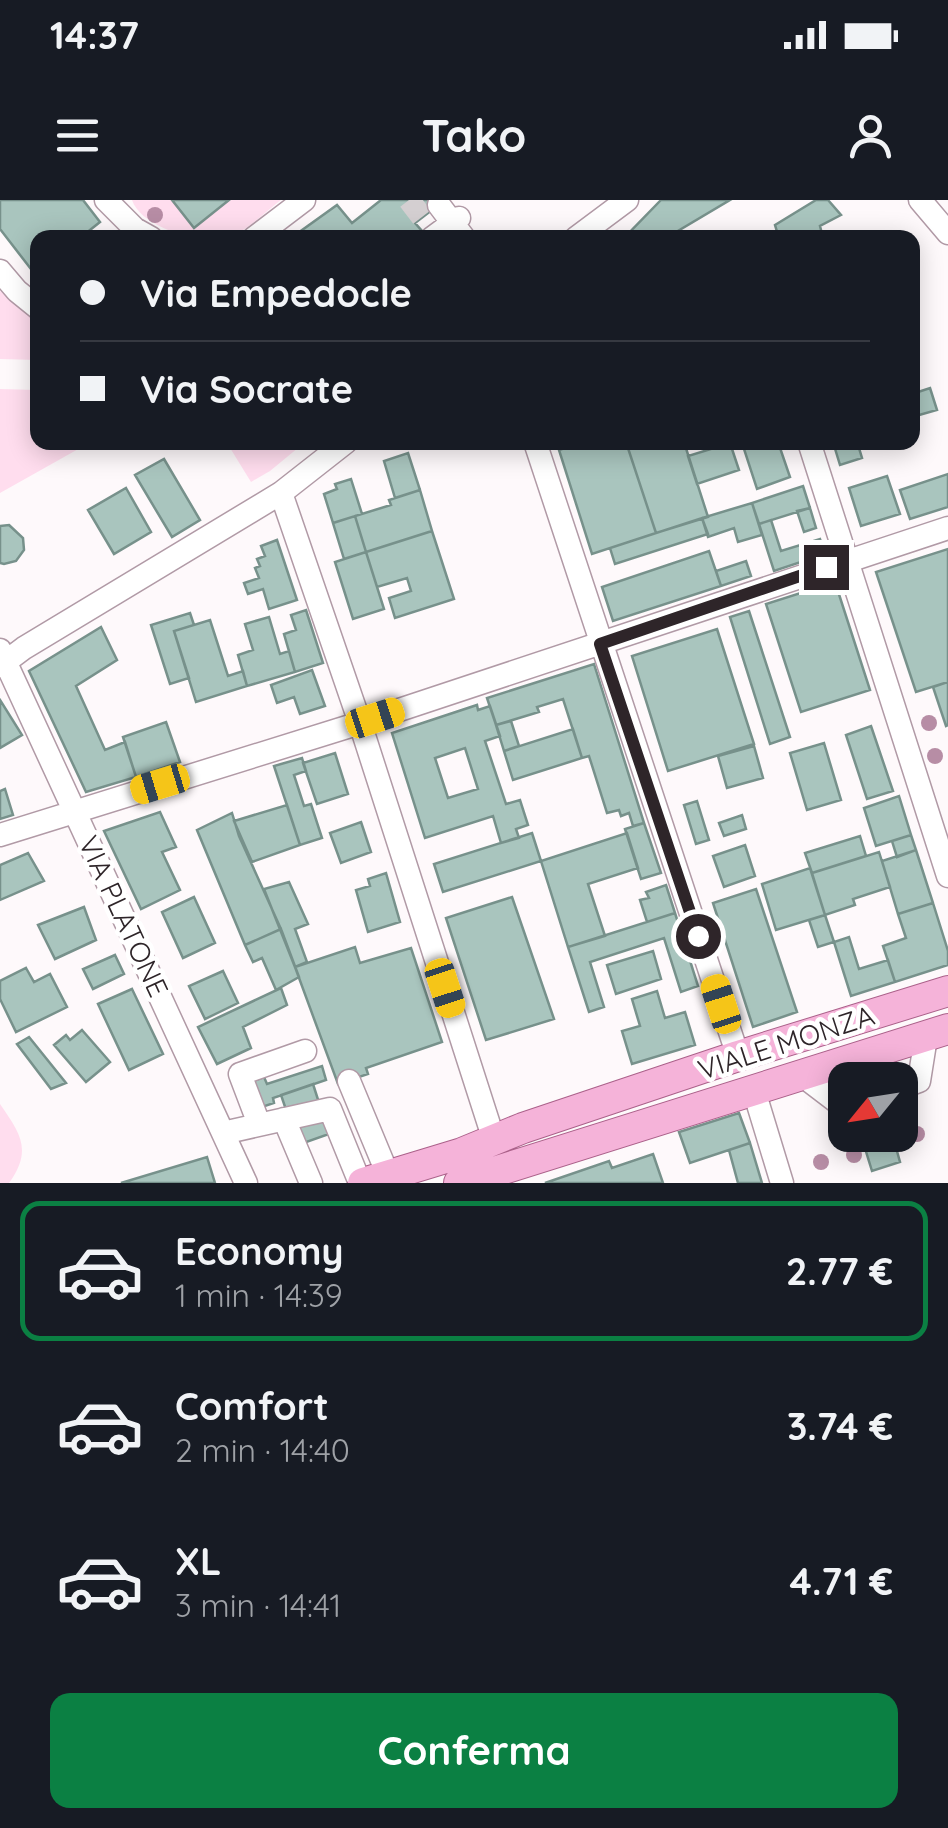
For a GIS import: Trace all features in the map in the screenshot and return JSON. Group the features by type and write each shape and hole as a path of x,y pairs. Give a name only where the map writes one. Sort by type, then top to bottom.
{"main road":[{"name":"VIALE MONZA","path":"370,1180 738,1056 948,991"},
{"name":"VIALE MONZA","path":"460,1183 496,1177 636,1126 937,1033"},
{"path":"494,1140 496,1177"}],"street":[{"path":"106,200 138,230"},
{"path":"265,230 304,200"},
{"path":"587,230 627,200"},
{"path":"920,200 948,232"},
{"path":"0,271 30,302"},
{"path":"2,659 281,493 336,450"},
{"path":"538,450 738,1056"},
{"path":"812,450 948,876"},
{"path":"281,493 360,723 494,1140"},
{"path":"0,836 360,723 948,528"},
{"name":"VIA PLATONE","path":"2,659 76,810 246,1183"},
{"name":"VIALE MONZA","path":"918,1083 937,1033"},
{"path":"259,1124 240,1074 305,1051"},
{"name":"VIALE MONZA","path":"802,1076 828,1095"},
{"path":"349,1081 370,1180"},
{"path":"754,1090 782,1183"},
{"path":"624,1094 636,1126"},
{"path":"223,1132 330,1109 370,1180"},
{"path":"284,1119 312,1183"}],"shaded area":[{"path":"132,200 172,200 194,227 229,200 281,200 242,230 169,230 138,210"},
{"path":"0,291 30,314 30,360 0,359"},
{"path":"0,389 30,390 30,450 77,450 0,493"},
{"path":"231,450 296,450 270,471 251,482"},
{"path":"0,1104 21,1142 21,1161 9,1183 0,1183"}],"building":[{"path":"0,200 83,200 100,222 90,230 30,230 30,268 0,229"},
{"path":"172,200 229,200 194,228"},
{"path":"381,200 445,200 415,223 421,230 302,230 337,205 352,223"},
{"path":"661,200 730,200 679,230 632,230"},
{"path":"816,200 828,200 841,215 820,226 821,230 777,230 775,225"},
{"path":"930,388 937,410 920,415 920,391"},
{"path":"559,450 629,450 656,533 592,554"},
{"path":"629,450 687,450 708,517 656,533"},
{"path":"707,450 732,450 739,470 697,484 688,456"},
{"path":"744,450 781,450 790,477 757,489"},
{"path":"835,450 860,450 862,458 840,465"},
{"path":"408,453 420,490 395,498 384,461"},
{"path":"164,459 200,520 172,537 135,475"},
{"path":"948,474 948,507 910,519 900,490"},
{"path":"887,476 900,514 861,526 849,488"},
{"path":"351,479 362,514 333,523 324,494 337,489 335,484"},
{"path":"803,486 810,508 759,524 752,503"},
{"path":"126,488 151,532 114,554 88,510"},
{"path":"420,490 432,531 366,552 355,516 391,505 389,500"},
{"path":"752,503 762,535 738,542 734,528 708,537 702,518"},
{"path":"810,508 816,528 804,532 797,511"},
{"path":"355,516 366,552 344,559 333,523"},
{"path":"702,518 708,534 615,564 610,548"},
{"path":"771,520 781,551 820,539 825,554 774,571 759,524"},
{"path":"9,525 23,538 24,550 16,561 4,564 0,563 0,526"},
{"path":"432,531 454,599 395,618 389,598 411,591 407,578 377,587 366,552"},
{"path":"277,540 297,600 269,609 263,589 248,594 244,583 259,578 257,559 265,556 261,546"},
{"path":"948,549 948,682 916,692 876,572"},
{"path":"709,551 721,586 613,621 602,587"},
{"path":"366,552 384,609 353,619 335,562"},
{"path":"746,561 751,576 721,586 716,571"},
{"path":"835,582 870,690 801,712 766,604"},
{"path":"306,610 323,663 295,672 284,634 296,630 291,615"},
{"path":"749,611 790,737 770,744 730,617"},
{"path":"190,613 194,625 174,631 189,678 170,684 151,625"},
{"path":"269,617 280,654 289,651 295,672 247,686 238,655 253,650 245,624"},
{"path":"210,620 228,676 243,671 247,686 196,702 174,631"},
{"path":"101,627 117,660 76,686 105,750 125,742 136,777 86,792 29,671"},
{"path":"717,629 754,744 668,771 632,656"},
{"path":"594,664 644,823 633,826 629,813 621,816 619,810 607,813 589,756 582,758 563,699 537,707 539,712 496,725 487,698"},
{"path":"312,670 325,706 300,714 294,697 277,703 271,685"},
{"path":"948,682 948,725 946,726 933,687"},
{"path":"0,700 22,735 0,748"},
{"path":"477,705 478,710 490,706 500,736 485,741 506,804 520,800 528,825 516,829 519,838 501,843 493,816 425,838 392,733","holes":["465,748 478,789 448,798 435,758"]},
{"path":"511,721 519,746 504,751 496,725"},
{"path":"166,722 180,762 136,777 123,737"},
{"path":"871,726 893,791 867,799 846,735"},
{"path":"573,729 582,758 513,780 504,751"},
{"path":"824,743 841,800 807,810 790,753"},
{"path":"754,746 763,778 727,788 718,756"},
{"path":"335,753 348,794 317,804 303,763"},
{"path":"302,758 306,771 294,775 304,806 311,804 322,838 300,845 274,766"},
{"path":"5,789 13,815 0,819 0,791"},
{"path":"899,796 911,835 876,846 864,808"},
{"path":"697,801 709,840 696,844 684,805"},
{"path":"287,805 300,845 252,862 234,821"},
{"path":"160,812 176,847 162,852 180,890 141,909 104,831"},
{"path":"232,813 281,929 245,945 197,830"},
{"path":"742,815 746,829 724,836 719,823"},
{"path":"361,822 371,852 341,863 330,833"},
{"path":"644,823 661,873 641,879 625,829"},
{"path":"532,833 541,861 443,892 434,864"},
{"path":"627,833 638,868 588,884 605,936 568,947 541,861"},
{"path":"911,835 916,850 897,857 892,841"},
{"path":"860,836 866,856 812,873 805,853"},
{"path":"745,845 755,876 724,887 713,856"},
{"path":"916,850 933,903 898,914 882,861"},
{"path":"879,852 890,887 853,899 855,905 825,915 812,873"},
{"path":"28,853 44,881 0,900 0,865"},
{"path":"810,868 825,915 776,930 762,884"},
{"path":"386,873 400,922 368,932 356,890 370,886 368,879"},
{"path":"289,882 308,924 295,929 307,962 295,967 264,889"},
{"path":"666,885 675,913 647,922 640,900 649,898 646,892"},
{"path":"756,889 797,1012 753,1027 713,903"},
{"path":"194,897 215,943 183,958 162,912"},
{"path":"512,897 554,1019 486,1040 446,918"},
{"path":"933,903 948,951 948,965 895,982 883,946 906,938 898,914"},
{"path":"84,907 96,940 55,959 38,925"},
{"path":"675,913 698,986 681,992 664,938 590,962 604,1007 589,1012 568,947"},
{"path":"825,915 834,942 818,947 809,920"},
{"path":"281,929 299,977 276,990 262,958 253,962 245,945"},
{"path":"849,937 859,969 888,960 895,982 851,996 834,942"},
{"path":"355,947 360,963 411,948 442,1042 366,1068 368,1074 338,1084 295,967"},
{"path":"653,951 661,979 616,994 607,965"},
{"path":"115,955 124,974 93,989 83,969"},
{"path":"26,968 34,982 50,974 67,1007 16,1032 0,999 0,981"},
{"path":"223,971 238,1003 205,1019 189,986"},
{"path":"281,988 287,1005 243,1027 251,1048 217,1064 198,1027"},
{"path":"132,989 163,1054 129,1070 98,1004"},
{"path":"657,991 665,1018 685,1012 695,1045 632,1064 622,1031 640,1026 632,999"},
{"path":"82,1030 110,1062 86,1082 54,1045 66,1035 70,1040"},
{"path":"29,1037 66,1083 51,1089 17,1044"},
{"path":"322,1066 326,1080 273,1098 274,1103 259,1108 250,1082 264,1077 267,1084"},
{"path":"313,1084 329,1134 298,1145 281,1095"},
{"path":"739,1113 750,1143 690,1163 679,1132"},
{"path":"750,1143 762,1183 738,1183 729,1150"},
{"path":"866,1152 897,1152 900,1162 872,1171"},
{"path":"653,1154 663,1183 545,1183 609,1161 612,1168"},
{"path":"207,1157 215,1183 121,1183"}],"tunnel":[{"path":"409,200 422,217"}],"route":[{"path":"698,936 600,644 826,567"}]}
